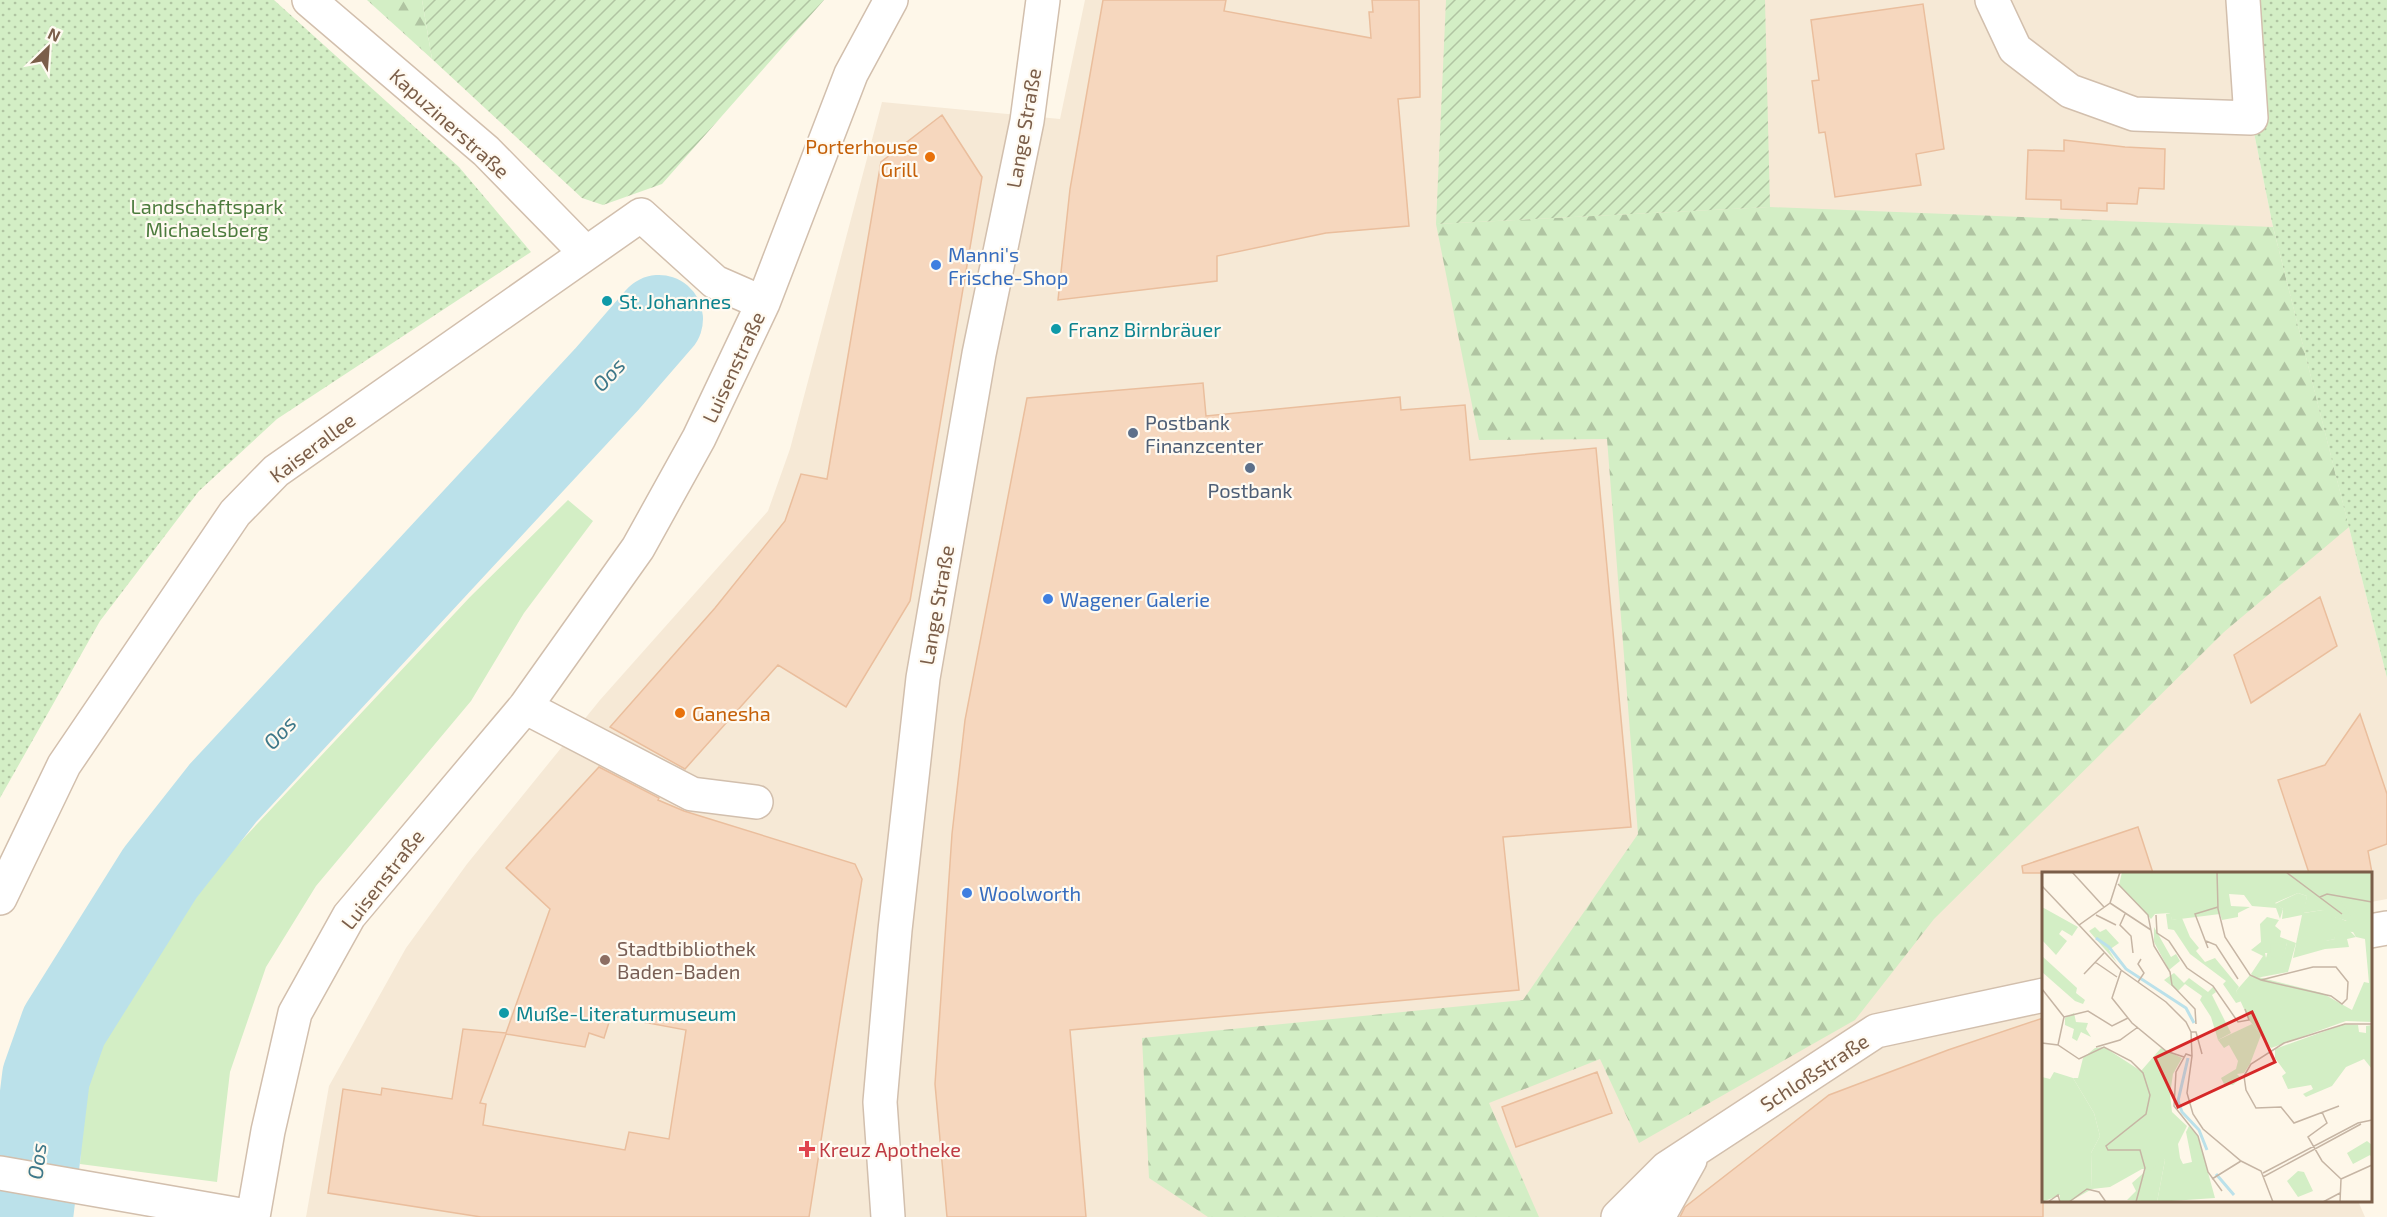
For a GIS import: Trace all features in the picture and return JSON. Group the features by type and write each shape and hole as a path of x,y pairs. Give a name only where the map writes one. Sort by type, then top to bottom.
{"street":[{"name":"Kapuzinerstraße","path":"309,0 486,151 585,252"},
{"name":"Luisenstraße","path":"253,1217 268,1131 295,1013 349,916 525,707 638,548 699,438 763,303 852,74 891,0"},
{"name":"Lange Straße","path":"888,1217 880,1102 895,930 923,678 979,354 1027,121 1043,0"},
{"path":"1992,0 2015,49 2070,91 2134,114 2251,118 2243,0"},
{"name":"Kaiserallee","path":"0,898 63,765 235,513 276,471 641,214 715,282 763,303"},
{"path":"525,707 692,794 756,802"},
{"path":"2372,931 2387,928"},
{"name":"Schloßstraße","path":"1618,1217 1667,1168 1876,1031 2042,995"},
{"path":"1658,1217 1696,1148"},
{"path":"0,1173 253,1217"}],"shaded area":[{"path":"1085,0 2243,0 2251,118 2273,227 2387,678 2387,899 2372,902 2372,872 2042,872 2042,1202 2358,1202 2365,1217 306,1217 329,1086 406,948 467,864 600,700 768,511 790,449 882,102 1060,119"}],"green space":[{"name":"Landschaftspark Michaelsberg","path":"0,0 274,0 459,167 531,252 277,419 199,491 100,621 0,798"},
{"path":"367,0 422,0 432,59"},
{"path":"422,0 824,0 662,184 603,205 582,198 432,59"},
{"path":"1446,0 1765,0 1770,207 1436,224"},
{"path":"2243,0 2387,0 2387,678 2273,227 2251,118"},
{"path":"1770,207 2273,227 2349,527 2224,632 1934,919 1855,1020 1639,1143 1600,1059 1489,1103 1539,1217 1208,1217 1149,1178 1142,1038 1523,1000 1638,834 1607,439 1479,440 1436,224"},
{"path":"568,500 593,521 524,613 471,701 316,886 266,967 230,1072 217,1182 80,1164 86,1068 142,967 184,902 470,597"}],"building":[{"path":"1103,0 1226,0 1224,11 1371,38 1369,12 1373,12 1372,0 1419,0 1420,97 1398,99 1409,226 1326,233 1217,256 1217,281 1058,300 1070,189"},
{"path":"1923,4 1944,149 1916,154 1921,185 1835,197 1825,132 1819,133 1812,81 1819,80 1811,20"},
{"path":"942,115 982,177 910,601 846,707 778,665 685,769 610,727 715,608 785,521 801,474 827,479 881,162"},
{"path":"2064,140 2165,149 2164,189 2139,188 2137,204 2107,203 2107,211 2061,209 2061,200 2026,199 2028,150 2064,151"},
{"path":"1203,383 1206,416 1400,397 1401,410 1465,405 1470,460 1596,448 1631,827 1503,837 1519,990 1070,1030 1086,1217 947,1217 935,1084 952,834 965,720 1027,398"},
{"path":"2320,597 2337,646 2251,703 2234,655"},
{"path":"2360,714 2387,794 2387,844 2368,851 2372,872 2309,872 2278,780 2325,765"},
{"path":"599,767 659,798 658,800 684,811 855,864 862,879 809,1217 481,1217 328,1193 343,1089 381,1095 382,1088 452,1099 463,1029 506,1033 550,909 506,868","holes":["611,1016 686,1030 669,1139 629,1132 625,1150 483,1125 486,1104 480,1103 506,1034 585,1047 589,1033 604,1038"]},
{"path":"2138,827 2153,872 2023,873 2022,866"},
{"path":"2042,1018 2043,1217 1680,1217 1685,1207 1829,1095 1948,1050"},
{"path":"1597,1072 1612,1113 1516,1147 1502,1107"}],"waterway":[{"name":"Oos","path":"29,1217 46,1077 64,1026 160,873 223,793 607,379 659,319"}],"place":[{"name":"Porterhouse Grill","path":"930,157"},
{"name":"Manni's Frische-Shop","path":"936,265"},
{"name":"St. Johannes","path":"607,301"},
{"name":"Franz Birnbräuer","path":"1056,329"},
{"name":"Postbank Finanzcenter","path":"1133,433"},
{"name":"Postbank","path":"1250,468"},
{"name":"Wagener Galerie","path":"1048,599"},
{"name":"Ganesha","path":"680,713"},
{"name":"Woolworth","path":"967,893"},
{"name":"Stadtbibliothek Baden-Baden","path":"605,960"},
{"name":"Muße-Literaturmuseum","path":"504,1013"},
{"name":"Kreuz Apotheke","path":"807,1149"}]}
